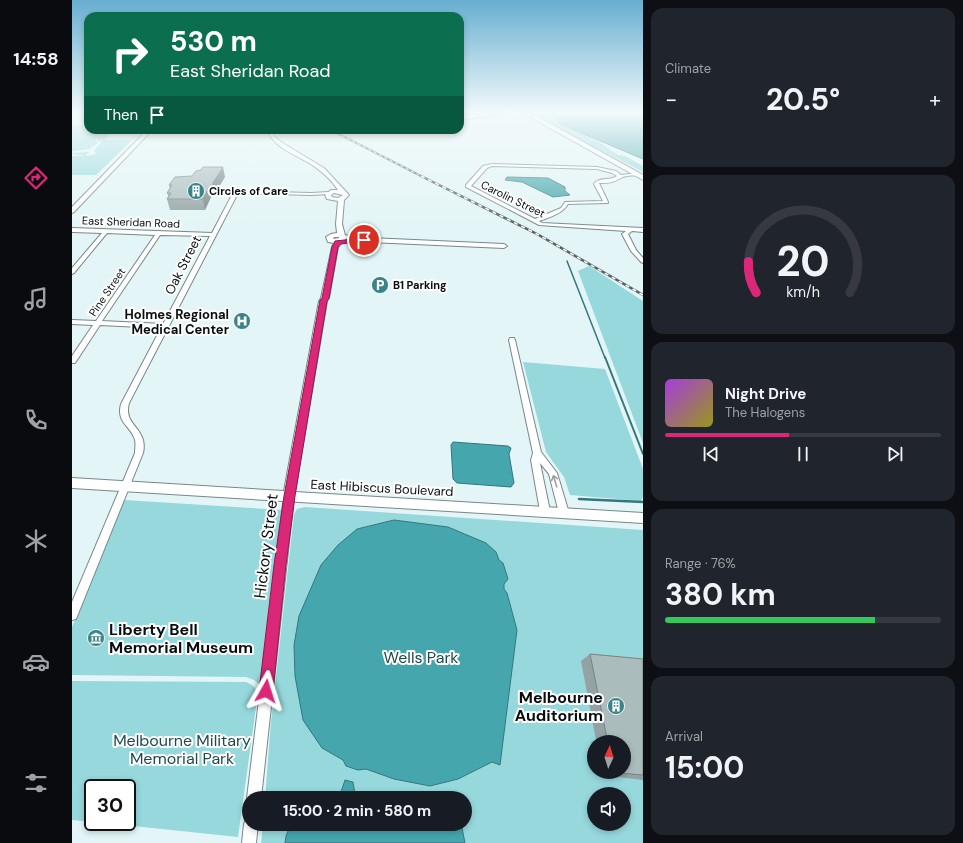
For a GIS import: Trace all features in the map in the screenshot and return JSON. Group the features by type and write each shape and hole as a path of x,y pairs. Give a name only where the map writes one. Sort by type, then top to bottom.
{"main road":[{"path":"595,151 643,178"}],"street":[{"path":"72,211 129,151"},
{"path":"291,151 328,174 342,192 331,195"},
{"name":"Carolin Street","path":"620,176 614,172 597,168 492,165 485,167 468,186 535,221 548,225 643,230"},
{"path":"535,221 556,213 563,209 567,203 606,202 596,184 597,182 617,180 620,176 636,174"},
{"path":"331,195 337,184"},
{"name":"Oak Street","path":"72,615 126,486 141,445 140,439 132,430 124,414 125,403 236,192 331,195"},
{"name":"Hickory Street","path":"255,791 289,496 323,300 325,298 328,269 338,238 341,199 346,195 342,192"},
{"path":"331,195 341,199"},
{"name":"Hickory Street","path":"331,195 336,208 338,238"},
{"path":"631,229 626,234 634,251 643,261"},
{"name":"East Sheridan Road","path":"72,230 213,235"},
{"path":"72,272 106,231"},
{"name":"Pine Street","path":"72,361 159,233"},
{"path":"338,238 504,246"},
{"path":"72,322 166,326"},
{"path":"512,340 537,453 553,473 564,513"},
{"path":"537,453 535,460 545,511"},
{"name":"East Hibiscus Boulevard","path":"72,483 643,518"},
{"path":"249,843 250,831"}],"green space":[{"path":"94,151 120,151 96,175 72,175 72,156 86,156 72,153 88,152 89,153 86,154 87,156 97,154"},
{"path":"604,151 612,151 627,157 643,166 643,172"},
{"path":"589,266 643,301 643,443 578,271"},
{"path":"523,362 605,369 643,469 643,497 641,501 570,495 564,477 546,452"},
{"path":"124,500 283,510 261,686 254,680 246,677 72,675 72,627"},
{"name":"Wells Park","path":"305,507 643,530 643,843 261,843 262,831 472,831 472,791 266,791 271,722 294,514 297,509"},
{"name":"Melbourne Military Memorial Park","path":"72,681 246,682 252,685 257,691 244,791 242,791 242,808 238,837 136,826 136,779 84,779 84,821 72,820"}],"shaded area":[{"path":"625,151 643,151 643,159"},
{"path":"507,177 548,178 565,187 565,191 570,195 553,197 522,182 505,180"},
{"path":"453,442 508,446 511,448 509,454 514,483 511,487 457,483 453,479 451,445"},
{"path":"394,520 448,527 486,543 496,552 499,560 503,563 508,579 504,584 504,589 507,593 517,630 500,765 492,762 458,779 430,786 394,779 366,769 358,770 346,766 343,760 322,748 303,720 295,676 294,645 299,616 321,565 338,545 357,529"},
{"path":"345,780 353,782 354,791 341,791"},
{"path":"288,831 463,831 465,843 285,843"}],"building":[{"path":"203,167 223,167 209,187 203,199 167,199 171,193 167,193 172,185 169,185 175,177 192,176 196,171 201,170"},
{"name":"Melbourne Auditorium","path":"590,654 643,659 643,775 631,774 631,735 606,735"}],"waterway":[{"path":"567,261 605,358"},
{"path":"605,357 643,454"},
{"path":"579,499 643,502"}],"railway":[{"path":"373,151 423,177"},
{"path":"423,177 537,234 643,295"}],"place":[{"name":"Circles of Care","path":"196,191"},
{"name":"B1 Parking","path":"380,285"},
{"name":"Holmes Regional Medical Center","path":"242,321"},
{"name":"Liberty Bell Memorial Museum","path":"96,638"},
{"name":"Melbourne Auditorium","path":"616,706"}],"route":[{"path":"266,691 289,496 323,300 325,298 335,246 338,242 364,240"}]}
